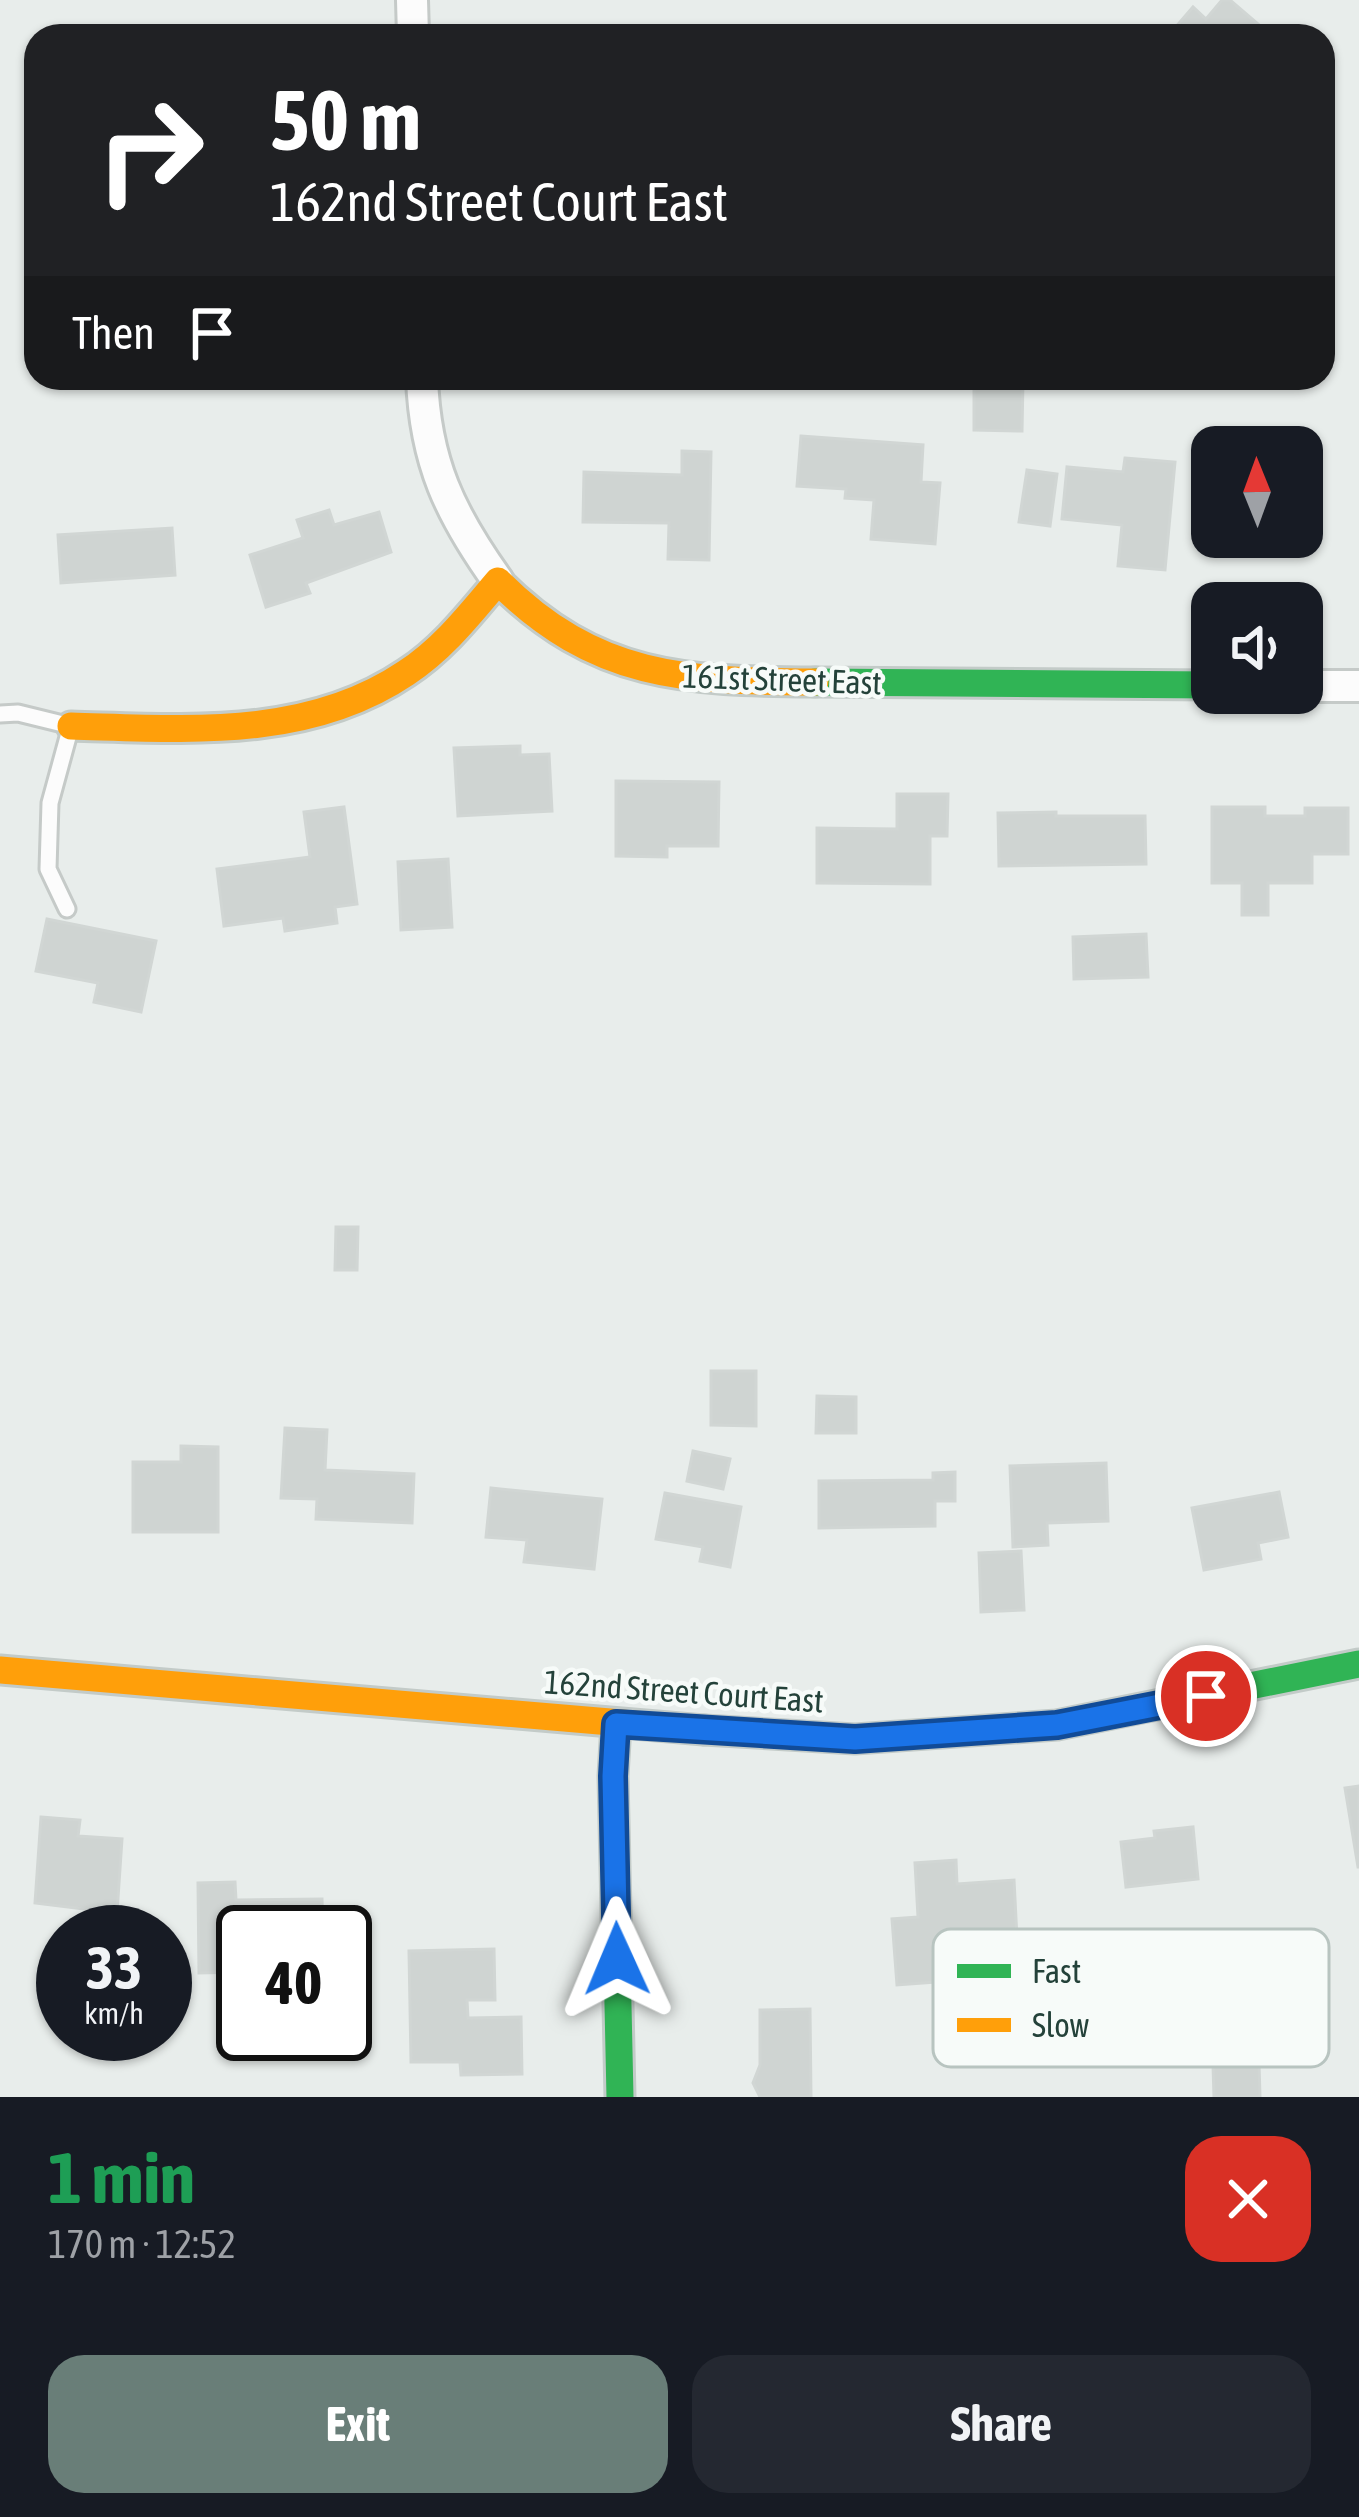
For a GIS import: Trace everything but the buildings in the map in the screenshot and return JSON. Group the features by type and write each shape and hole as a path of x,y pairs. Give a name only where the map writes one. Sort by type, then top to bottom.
{"street":[{"path":"71,726 223,729 308,719 357,702 448,640 498,581 460,528 439,482 423,390"},
{"name":"161st Street East","path":"498,581 520,606 562,637 652,674 706,681 1191,685"},
{"path":"1323,686 1359,686"},
{"name":"162nd Street Court East","path":"0,1670 616,1724 855,1739 1057,1725 1359,1664"},
{"path":"616,1724 620,2097"}],"lane":[{"path":"0,714 18,713 71,726 50,803 48,869 67,909"}],"traffic: fast":[{"path":"815,682 1191,685"},
{"path":"704,1730 855,1739 1057,1725 1359,1664"},
{"path":"616,1724 620,2097"}],"traffic: slow":[{"path":"71,726 244,726 328,710 368,695 419,664 498,581 571,638 644,668 724,680 815,682"},
{"path":"0,1670 704,1730"}],"route":[{"path":"617,1959 616,1724 855,1739 1057,1725 1206,1696"}]}
